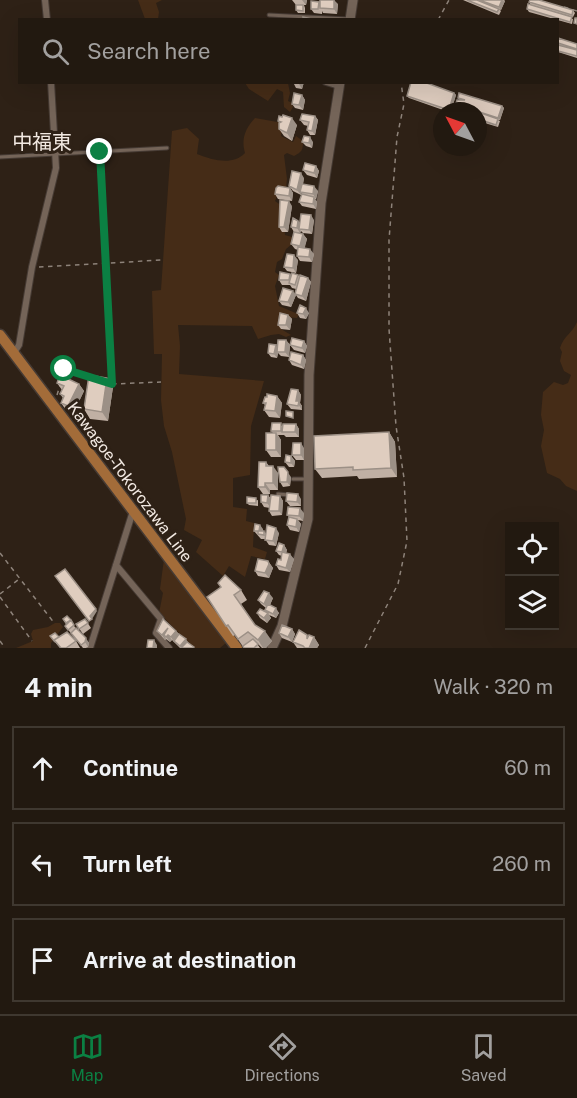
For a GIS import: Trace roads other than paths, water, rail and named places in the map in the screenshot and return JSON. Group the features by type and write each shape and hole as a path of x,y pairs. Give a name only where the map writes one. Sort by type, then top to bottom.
{"main road":[{"name":"Kawagoe-Tokorozawa Line","path":"0,335 237,648"}],"street":[{"path":"45,0 47,18"},
{"path":"350,18 353,0"},
{"path":"14,353 19,345 32,267 56,168 51,84"},
{"path":"272,648 282,626 308,519 309,375 321,203 340,84"},
{"path":"90,648 133,511"},
{"path":"116,565 161,619 156,633 169,648"}],"lane":[{"path":"269,15 330,18"},
{"path":"0,157 167,148"},
{"path":"293,478 309,479"},
{"path":"278,494 309,496"}],"district":[{"name":"中福東","path":"42,142"}]}
